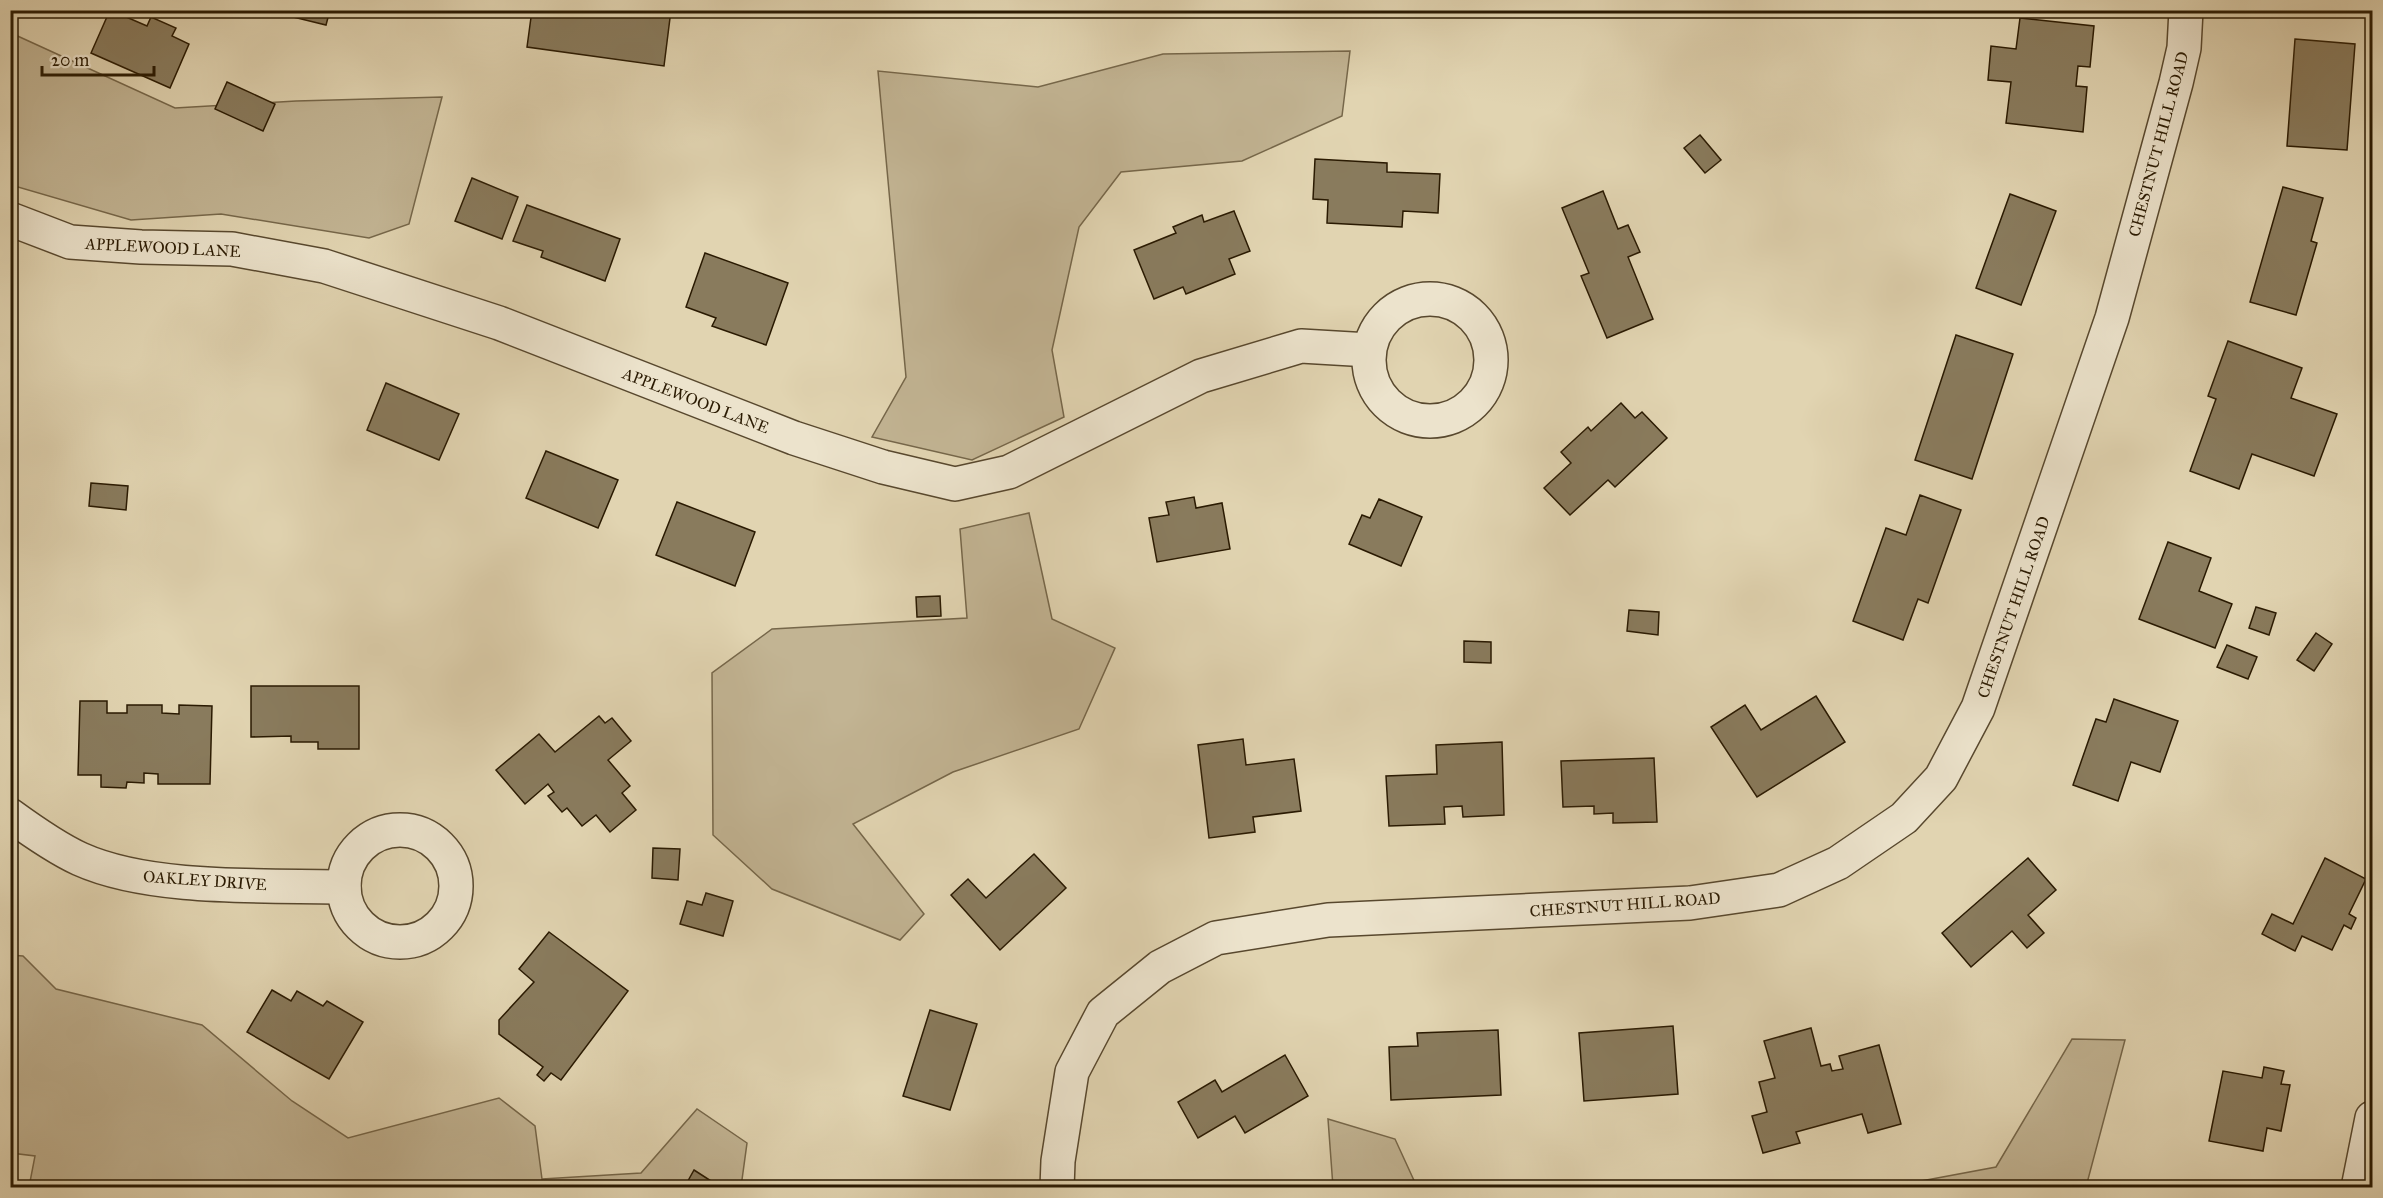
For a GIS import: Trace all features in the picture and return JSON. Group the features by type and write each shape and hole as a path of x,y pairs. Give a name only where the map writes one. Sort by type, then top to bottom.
{"street":[{"name":"CHESTNUT HILL ROAD","path":"1057,1188 1058,1161 1072,1072 1103,1012 1160,967 1216,938 1328,920 1690,903 1779,890 1838,863 1904,818 1941,778 1978,708 2112,318 2176,83 2184,48 2186,10"},
{"name":"APPLEWOOD LANE","path":"10,219 70,242 141,247 232,249 324,266 499,323 794,438 883,467 955,484 1009,472 1201,376 1301,346 1369,350"},
{"name":"OAKLEY DRIVE","path":"10,815 30,830 80,859 114,871 166,880 344,887"},
{"path":"2358,1188 2373,1118"}],"shaded area":[{"path":"11,33 175,108 296,101 442,97 409,224 369,238 221,214 131,220 11,185"},
{"path":"1350,51 1342,116 1242,161 1121,172 1079,227 1052,350 1064,417 972,460 872,437 906,377 878,71 1038,87 1163,54"},
{"path":"1029,513 1052,619 1115,648 1079,729 953,772 853,824 924,914 900,940 772,889 713,835 712,673 772,629 967,618 960,529"},
{"path":"10,955 23,956 56,989 202,1025 292,1101 348,1138 499,1098 535,1126 542,1179 641,1173 697,1109 747,1143 741,1187 29,1187 35,1156 11,1153"},
{"path":"2072,1039 2125,1040 2086,1187 1889,1187 1996,1167"},
{"path":"1328,1119 1395,1139 1417,1187 1333,1187"}],"building":[{"path":"110,10 147,26 151,17 176,28 172,36 189,44 170,88 91,53"},
{"path":"295,10 330,10 326,25 293,17"},
{"path":"532,10 671,10 664,66 527,47"},
{"path":"2020,18 2094,26 2090,67 2078,66 2076,86 2087,87 2083,132 2006,123 2011,82 1988,80 1991,46 2016,49"},
{"path":"2295,39 2355,44 2347,150 2287,146"},
{"path":"227,82 275,104 263,131 215,109"},
{"path":"1700,135 1721,160 1705,173 1684,148"},
{"path":"1315,159 1387,163 1387,172 1440,174 1438,213 1403,211 1402,227 1327,223 1328,200 1313,199"},
{"path":"472,178 518,197 502,239 455,221"},
{"path":"2283,187 2323,198 2311,241 2317,243 2296,315 2250,302"},
{"path":"1603,191 1618,229 1628,225 1640,252 1628,257 1653,319 1607,338 1581,276 1589,273 1562,208"},
{"path":"2010,194 2056,211 2021,305 1976,288"},
{"path":"527,205 620,239 605,281 541,257 543,251 513,241"},
{"path":"1234,211 1250,251 1229,259 1235,274 1186,294 1183,287 1154,299 1134,250 1176,233 1173,227 1202,215 1204,222"},
{"path":"705,253 788,283 766,345 712,326 716,318 686,307"},
{"path":"1956,335 2013,354 1972,479 1915,460"},
{"path":"2228,341 2302,368 2291,398 2337,414 2314,476 2252,454 2239,489 2190,471 2216,399 2208,396"},
{"path":"386,383 459,414 439,460 367,430"},
{"path":"1621,403 1635,418 1642,412 1667,438 1615,487 1608,480 1570,515 1544,488 1571,463 1561,452 1588,427 1591,431"},
{"path":"546,451 618,480 598,528 526,498"},
{"path":"91,483 128,486 126,510 89,506"},
{"path":"1920,495 1961,510 1928,603 1918,599 1903,640 1853,621 1886,528 1906,535"},
{"path":"1194,497 1196,508 1222,503 1230,549 1157,562 1149,518 1169,515 1166,502"},
{"path":"1379,499 1422,517 1401,566 1349,544 1362,515 1370,518"},
{"path":"677,502 755,532 735,586 656,555"},
{"path":"2168,542 2211,558 2199,591 2232,604 2215,648 2139,619"},
{"path":"940,596 941,616 917,617 916,597"},
{"path":"2256,607 2276,613 2269,635 2249,628"},
{"path":"1629,610 1659,612 1658,635 1627,631"},
{"path":"2316,633 2332,644 2314,671 2297,660"},
{"path":"1464,641 1491,642 1491,663 1464,662"},
{"path":"2227,645 2257,657 2248,679 2217,667"},
{"path":"251,686 359,686 359,749 318,749 318,742 291,742 291,736 251,737"},
{"path":"1816,696 1845,742 1757,797 1711,727 1745,705 1761,730"},
{"path":"2114,699 2178,721 2160,772 2131,762 2118,801 2073,785 2096,719 2106,722"},
{"path":"80,701 107,701 107,713 127,713 127,705 162,705 162,713 179,714 179,705 212,706 210,784 158,784 158,774 144,773 144,783 127,782 126,788 101,787 101,775 78,775"},
{"path":"599,716 605,723 612,718 631,741 608,760 630,786 622,793 636,810 610,832 596,815 582,826 567,808 562,812 548,796 554,792 548,784 525,804 496,770 539,734 555,752"},
{"path":"1243,739 1246,765 1294,759 1301,811 1253,817 1255,832 1209,838 1198,745"},
{"path":"1502,742 1504,815 1463,817 1462,806 1444,807 1445,824 1389,826 1386,776 1437,774 1436,745"},
{"path":"1654,758 1657,822 1613,823 1613,813 1594,814 1594,806 1563,807 1561,761"},
{"path":"653,848 680,849 678,880 652,878"},
{"path":"1034,854 1066,888 1000,950 951,895 968,879 986,898"},
{"path":"2028,858 2056,890 2028,915 2044,933 2027,948 2012,931 1971,967 1942,933"},
{"path":"2325,858 2366,879 2349,914 2356,918 2351,929 2344,925 2332,950 2302,936 2295,951 2262,934 2272,914 2293,924"},
{"path":"706,893 733,901 723,936 680,924 687,901 702,905"},
{"path":"549,932 628,991 561,1080 551,1073 544,1081 537,1075 543,1067 499,1034 499,1020 534,982 519,969"},
{"path":"272,990 291,1001 297,991 323,1006 327,1001 363,1022 329,1079 247,1032"},
{"path":"930,1010 977,1024 950,1110 903,1096"},
{"path":"1673,1026 1678,1094 1584,1101 1579,1033"},
{"path":"1811,1028 1821,1066 1830,1064 1832,1071 1843,1069 1839,1056 1879,1045 1901,1124 1868,1133 1862,1114 1796,1132 1800,1143 1763,1153 1752,1116 1767,1112 1759,1082 1775,1078 1764,1041"},
{"path":"1498,1030 1501,1095 1391,1100 1389,1047 1418,1046 1417,1033"},
{"path":"1285,1055 1308,1096 1245,1133 1235,1116 1198,1138 1178,1102 1215,1080 1222,1092"},
{"path":"2264,1067 2284,1071 2281,1084 2290,1085 2281,1131 2267,1128 2263,1151 2209,1141 2223,1071 2262,1078"},
{"path":"694,1170 722,1188 684,1188"}]}
